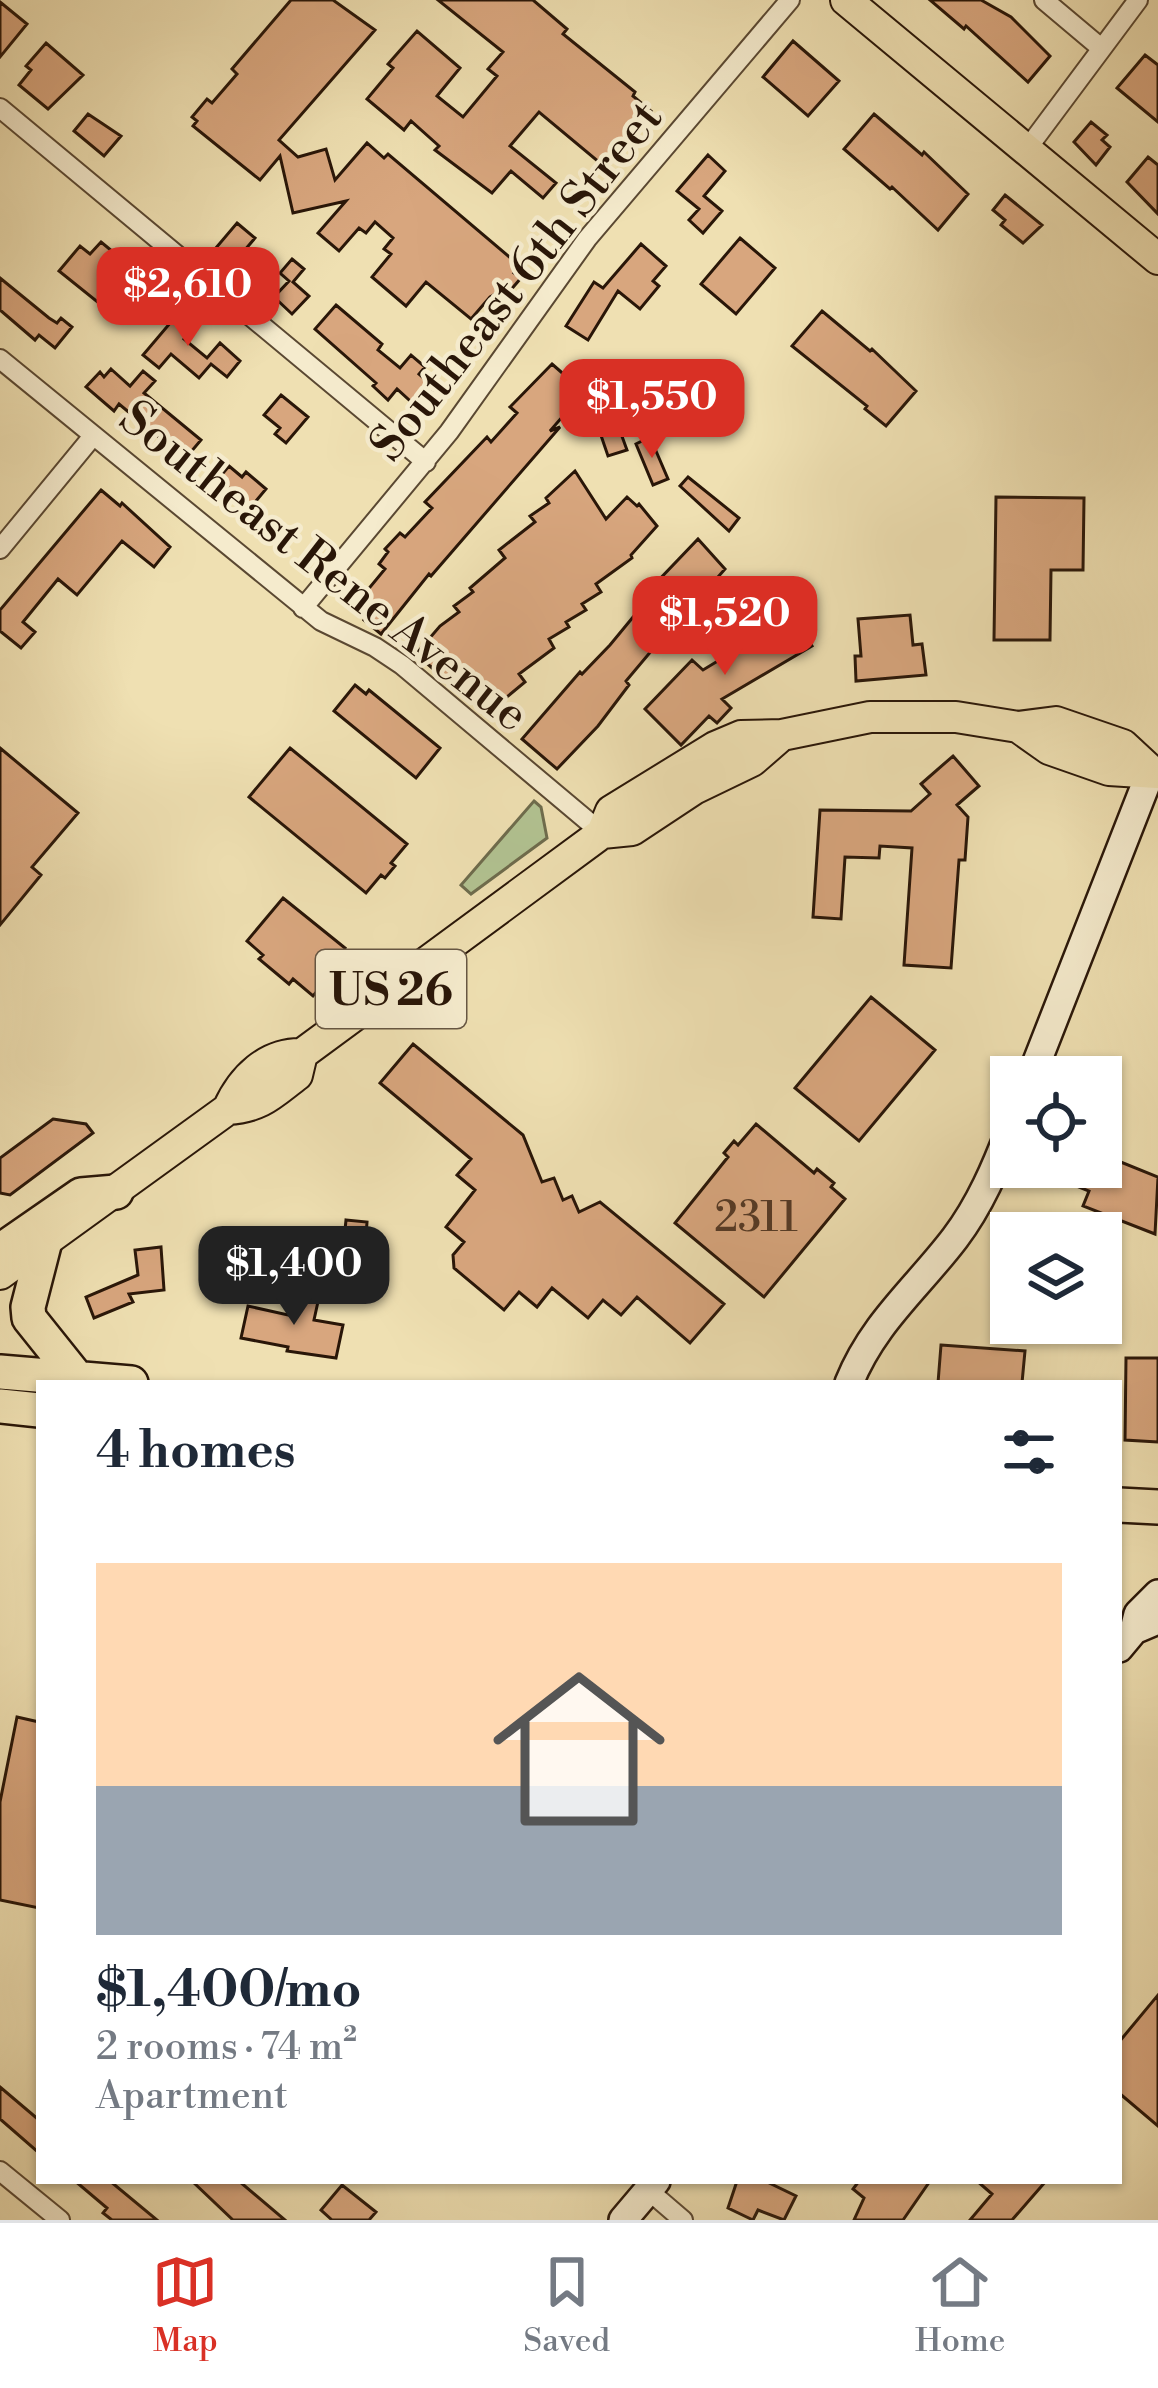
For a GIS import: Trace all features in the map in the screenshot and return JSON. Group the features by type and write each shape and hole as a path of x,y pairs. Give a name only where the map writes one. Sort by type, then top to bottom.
{"highway":[{"name":"US 26","path":"0,1251 81,1195 116,1192"},
{"path":"44,1245 29,1318 77,1378"},
{"path":"0,1372 99,1380"},
{"path":"0,1406 36,1410"}],"main road":[{"path":"846,0 1158,259"},
{"name":"US 26","path":"0,1274 228,1109 254,1108 297,1075 302,1054 602,833 632,830 694,789 752,761 782,735 842,720 956,717 1018,727 1049,748 1109,770 1155,772"}],"street":[{"name":"Southeast 6th Street","path":"303,608 426,462 576,253 790,0"},
{"path":"1043,0 1101,48"},
{"path":"1027,149 1138,0"},
{"path":"0,108 426,462"},
{"name":"Southeast Rene Avenue","path":"0,359 320,621 402,665 602,833"},
{"path":"0,549 94,436"},
{"path":"1040,1056 1155,772"},
{"path":"850,1380 871,1336 969,1217 990,1180"},
{"path":"1137,1633 1138,1614 1158,1594"},
{"path":"0,2170 60,2220"},
{"path":"622,2220 652,2186 683,2220"}],"green space":[{"path":"534,801 541,807 547,838 471,894 461,885"}],"building":[{"path":"291,0 333,0 375,30 279,140 298,157 326,149 335,180 367,143 384,158 388,154 520,266 514,273 521,278 503,299 497,293 490,297 471,319 426,282 406,306 372,277 391,254 384,249 393,238 375,222 366,233 359,228 339,251 318,233 346,201 293,213 280,156 260,180 193,126 197,121 192,117 207,99 212,103 237,74 232,69"},
{"path":"438,0 533,0 567,29 563,34 635,92 633,96 651,111 600,163 539,112 510,146 556,183 543,198 511,171 492,193 435,150 439,146 411,121 404,130 367,99 393,68 388,64 417,31 460,68 437,96 463,117 497,76 488,69 503,52"},
{"path":"930,0 981,0 1011,17 1050,56 1028,82"},
{"path":"0,2 27,24 0,57"},
{"path":"793,41 839,81 808,116 763,77"},
{"path":"46,43 83,75 48,109 19,85 31,70 26,66"},
{"path":"1145,55 1158,65 1158,122 1117,88"},
{"path":"88,114 121,136 104,156 74,131"},
{"path":"874,114 968,194 938,230 844,149"},
{"path":"1091,122 1107,135 1102,140 1110,147 1096,165 1074,142"},
{"path":"708,155 725,171 704,196 722,211 703,233 689,220 699,209 677,191"},
{"path":"1148,157 1158,165 1158,214 1127,182"},
{"path":"1005,195 1042,225 1023,243 1001,225 1005,220 993,210"},
{"path":"237,223 255,238 233,264 215,249"},
{"path":"740,238 775,268 736,314 701,284"},
{"path":"101,242 124,261 116,271 128,281 105,308 59,271 80,246 90,254"},
{"path":"641,244 666,266 653,281 659,286 640,309 618,291 588,340 566,326 594,282 603,288"},
{"path":"292,259 304,269 293,282 309,296 292,314 274,297 289,281 280,273"},
{"path":"0,278 49,318 57,323 61,318 72,327 55,348 39,335 35,340 0,310"},
{"path":"336,305 382,344 378,350 400,368 411,355 425,367 419,374 435,388 418,408 397,389 388,400 373,386 376,383 315,329"},
{"path":"182,309 198,322 184,339 207,358 220,343 240,361 227,377 211,364 199,378 171,354 159,368 143,355"},
{"path":"822,311 916,391 886,426 792,346"},
{"path":"552,364 584,392 550,431 560,427 381,634 364,620 374,609 361,598 385,569 379,564 388,552 385,549 400,533 405,537 432,508 425,502 487,437 491,442 517,413 510,407"},
{"path":"111,369 130,386 143,371 155,381 144,393 201,440 185,459 119,404 114,411 86,387 100,372 104,377"},
{"path":"281,395 308,417 286,443 275,434 280,428 264,415"},
{"path":"612,409 627,450 608,456 594,415"},
{"path":"650,437 668,479 653,485 636,444"},
{"path":"229,466 242,477 246,472 266,489 251,507 218,479"},
{"path":"575,471 606,519 627,497 657,526 632,558 596,584 601,592 582,604 586,610 549,639 554,648 519,674 525,682 491,710 486,702 482,706 460,677 453,686 416,654 459,612 454,606 473,592 470,588 505,558 499,550 535,522 530,516 549,503 546,498"},
{"path":"688,477 739,518 729,531 680,486"},
{"path":"101,490 170,547 154,567 122,541 77,595 58,579 23,622 35,632 21,648 0,631 0,610"},
{"path":"996,497 1084,498 1083,570 1051,570 1050,640 994,640"},
{"path":"698,539 725,569 710,586 715,590 690,618 684,612 626,681 629,685 598,726 557,769 522,739 610,645 657,588 654,585"},
{"path":"910,615 913,645 922,644 926,675 856,681 855,656 861,656 858,619"},
{"path":"782,616 785,621 794,616 812,646 722,699 731,708 717,723 709,716 681,745 645,709 692,660 703,670 726,656 723,651"},
{"path":"355,685 366,694 369,690 440,748 416,778 334,711"},
{"path":"0,748 78,813 32,867 41,875 0,925"},
{"path":"290,748 407,844 385,878 381,875 366,893 249,797"},
{"path":"953,756 979,786 957,805 968,817 965,860 959,860 951,968 904,965 912,848 880,846 879,858 845,857 841,919 813,917 820,810 911,811 930,794 921,784"},
{"path":"283,898 345,948 333,962 338,966 313,996 293,979 289,984 259,959 263,955 247,941"},
{"path":"871,997 935,1050 859,1141 795,1088"},
{"path":"413,1044 523,1135 542,1182 554,1178 563,1200 572,1196 579,1212 600,1202 724,1304 690,1343 637,1297 621,1315 603,1300 588,1318 552,1288 537,1307 519,1292 504,1310 454,1268 453,1255 464,1242 446,1227 475,1190 457,1175 471,1159 380,1083"},
{"path":"53,1119 86,1124 93,1133 10,1195 0,1193 0,1158"},
{"path":"756,1124 814,1173 817,1169 834,1183 831,1187 845,1199 764,1297 675,1223 728,1157 724,1153"},
{"path":"1122,1162 1158,1177 1155,1234 1122,1221 1122,1212 1083,1206 1089,1191 1082,1188 1122,1188"},
{"path":"346,1220 367,1222 364,1262 342,1260"},
{"path":"161,1247 164,1290 129,1294 133,1302 94,1318 86,1297 138,1275 135,1250"},
{"path":"293,1292 319,1297 314,1320 343,1325 336,1358 241,1338 248,1306 288,1315"},
{"path":"941,1345 1025,1351 1022,1380 938,1380"},
{"path":"1126,1358 1158,1358 1158,1442 1125,1440"},
{"path":"17,1717 36,1721 36,1907 0,1900 0,1802"},
{"path":"1158,1995 1158,2126 1122,2096 1122,2038"},
{"path":"0,2087 36,2117 36,2150 0,2119"},
{"path":"79,2184 114,2184 157,2220 112,2220 103,2213 107,2208"},
{"path":"195,2184 243,2184 285,2220 233,2220"},
{"path":"736,2184 771,2184 796,2196 784,2220 758,2210 753,2220 728,2208"},
{"path":"857,2184 928,2184 903,2220 854,2220 864,2198 853,2189"},
{"path":"980,2184 1043,2184 1012,2220 970,2220 992,2194"},
{"path":"342,2185 376,2212 369,2220 332,2220 321,2210"}]}
